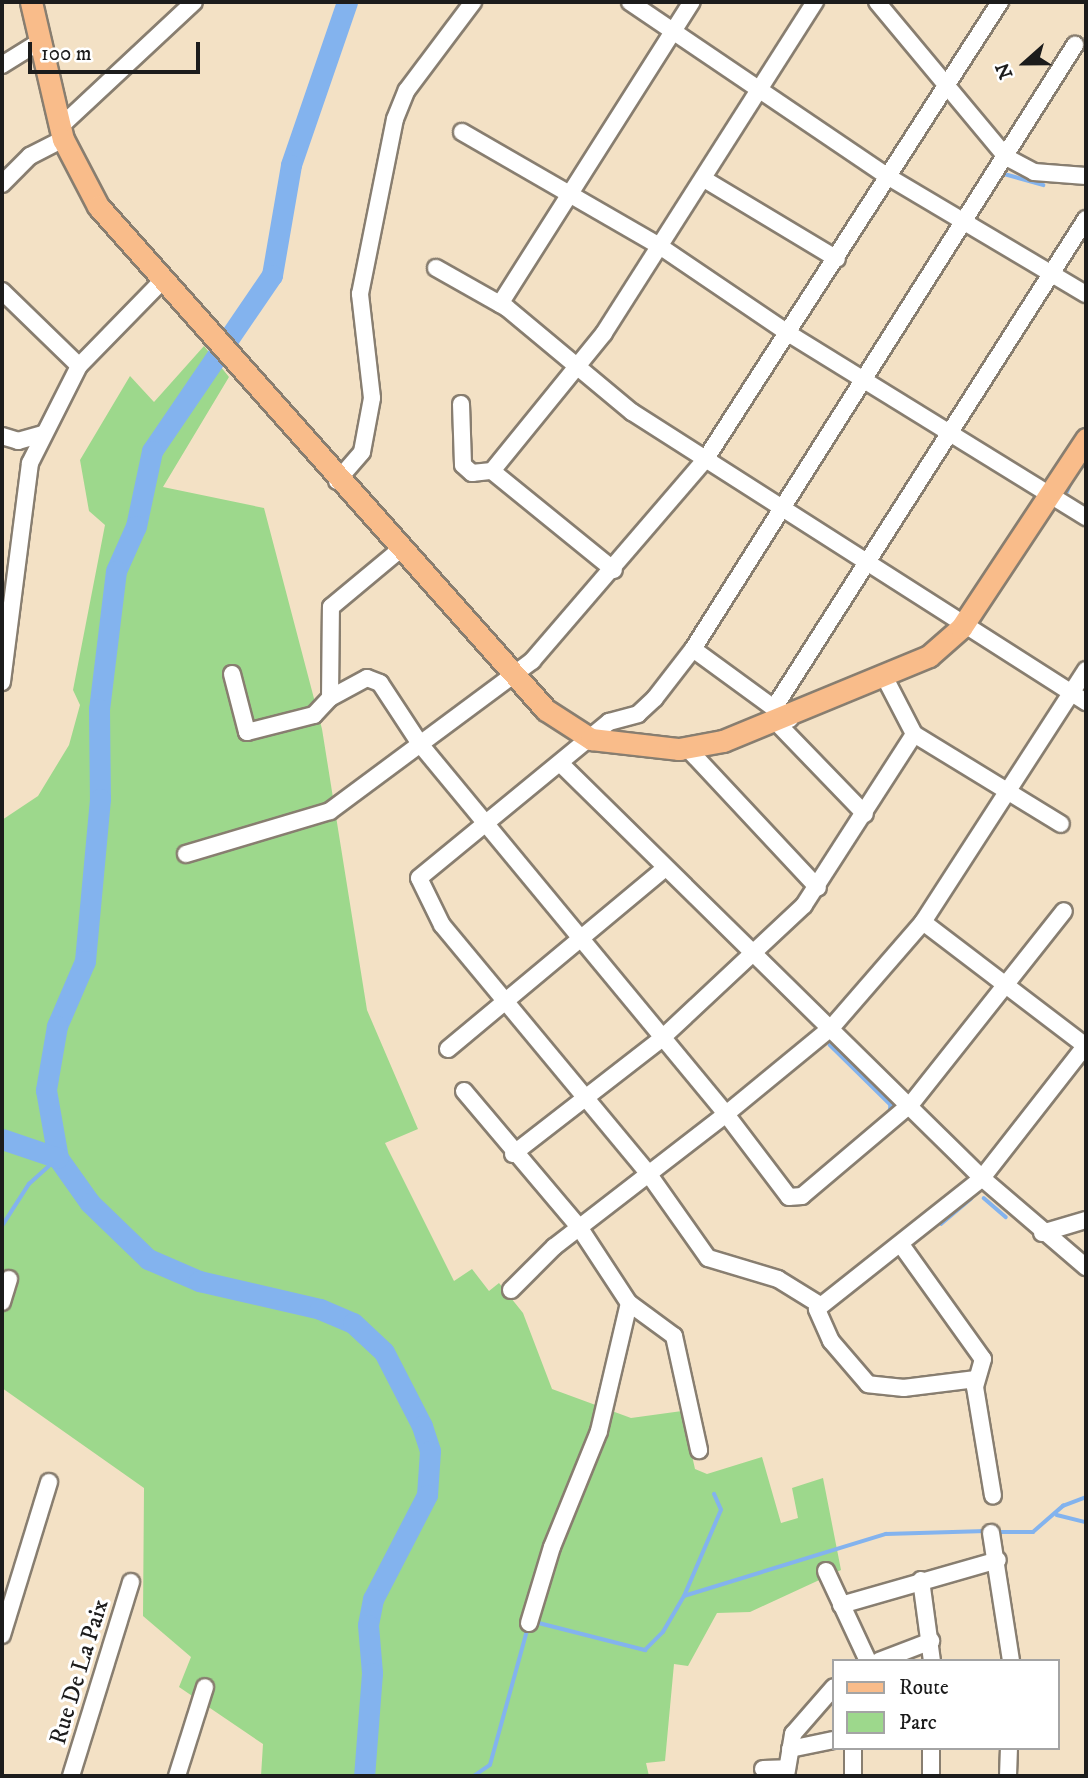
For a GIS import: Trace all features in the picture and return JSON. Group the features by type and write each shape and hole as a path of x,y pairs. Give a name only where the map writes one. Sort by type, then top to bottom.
{"main road":[{"path":"31,2 62,133 88,191 209,336 337,481 403,547 514,677 545,710 590,739 688,749 885,678 929,656 961,628 1086,439"}],"street":[{"path":"2,184 30,156 62,133 194,2"},
{"path":"337,481 362,452 372,398 361,278 395,119 407,90 473,2"},
{"path":"630,2 762,88 887,176 1086,294"},
{"path":"500,304 692,2"},
{"path":"492,471 578,366 661,247 815,2"},
{"path":"877,2 942,87 1006,157 1034,172 1086,176"},
{"path":"186,854 330,811 514,677 614,570 705,460 791,335 942,87 1000,2"},
{"path":"2,65 39,43"},
{"path":"820,1305 778,1279 708,1258 648,1173 442,925 420,884 423,872 562,765 612,720 638,714 693,649 1006,157 1074,45"},
{"path":"462,132 661,247 863,381 952,431 1086,517"},
{"path":"704,179 837,259"},
{"path":"781,717 866,562 1086,219"},
{"path":"436,268 500,304 632,412 780,510 866,562 961,628 1086,702"},
{"path":"2,682 6,617 25,484 42,434 79,366 162,281"},
{"path":"2,291 79,366"},
{"path":"461,404 463,465 472,473 492,471 614,570"},
{"path":"2,436 18,441 42,434"},
{"path":"330,698 331,607 403,547"},
{"path":"693,649 781,717 865,814"},
{"path":"511,1290 579,1227 726,1114 832,1027 923,922 1086,670"},
{"path":"232,674 247,732 314,715 330,698 374,678 420,744 585,937 661,1039 795,1199 911,1104 1064,911"},
{"path":"885,678 915,734 1005,795 1061,824"},
{"path":"513,1154 661,1039 818,888 915,734"},
{"path":"688,749 818,888"},
{"path":"562,765 664,869 911,1104 982,1178 1042,1233 1086,1267"},
{"path":"448,1049 509,1003 664,869"},
{"path":"923,922 1086,1045 982,1178 902,1246 820,1305 816,1313 827,1333 868,1384 904,1388 976,1380"},
{"path":"464,1091 513,1154 579,1227 629,1303 674,1336 699,1450"},
{"path":"1042,1233 1086,1220"},
{"path":"902,1246 981,1354 976,1380 993,1496"},
{"path":"2,1302 9,1279"},
{"path":"529,1623 602,1421 629,1303"},
{"path":"2,1635 49,1482"},
{"path":"991,1533 998,1560 1011,1659"},
{"path":"841,1605 998,1560"},
{"path":"826,1571 867,1659"},
{"path":"921,1580 932,1659"},
{"name":"Rue De La Paix","path":"71,1776 131,1582"},
{"path":"884,1659 931,1641"},
{"path":"177,1776 205,1687"},
{"path":"763,1769 786,1772 790,1749 799,1724 832,1689"},
{"path":"790,1749 832,1740"},
{"path":"853,1750 853,1776"},
{"path":"931,1750 931,1776"},
{"path":"1008,1776 1009,1750"}],"green space":[{"path":"204,346 229,377 163,487 264,508 322,729 367,1010 418,1129 385,1143 454,1281 472,1269 489,1291 499,1283 523,1313 552,1389 631,1418 682,1411 695,1469 707,1474 762,1457 781,1523 798,1518 792,1488 823,1478 841,1570 750,1612 717,1613 688,1666 674,1664 665,1761 646,1763 649,1776 261,1776 263,1744 179,1687 191,1657 143,1616 144,1488 2,1388 2,820 38,796 69,745 80,705 73,690 105,525 89,511 80,460 130,376 154,402"}],"waterway":[{"path":"347,2 291,165 272,275 152,451 136,526 116,571 99,709 100,799 85,961 57,1026 46,1090 58,1158 90,1203 148,1259 199,1281 320,1309 353,1323 384,1352 422,1426 430,1451 427,1495 373,1599 368,1625 372,1673 364,1776"},
{"path":"1001,173 1043,185"},
{"path":"1067,492 1072,479"},
{"path":"830,1045 891,1105 890,1113"},
{"path":"2,1139 58,1158"},
{"path":"2,1226 29,1184 58,1158"},
{"path":"984,1198 1006,1217"},
{"path":"941,1224 971,1199"},
{"path":"685,1594 721,1510 714,1494"},
{"path":"997,1532 1033,1532 1063,1506 1086,1497"},
{"path":"1057,1515 1086,1522"},
{"path":"535,1622 645,1650 663,1632 684,1596 886,1534 986,1531"},
{"path":"474,1776 490,1765 528,1627"}]}
